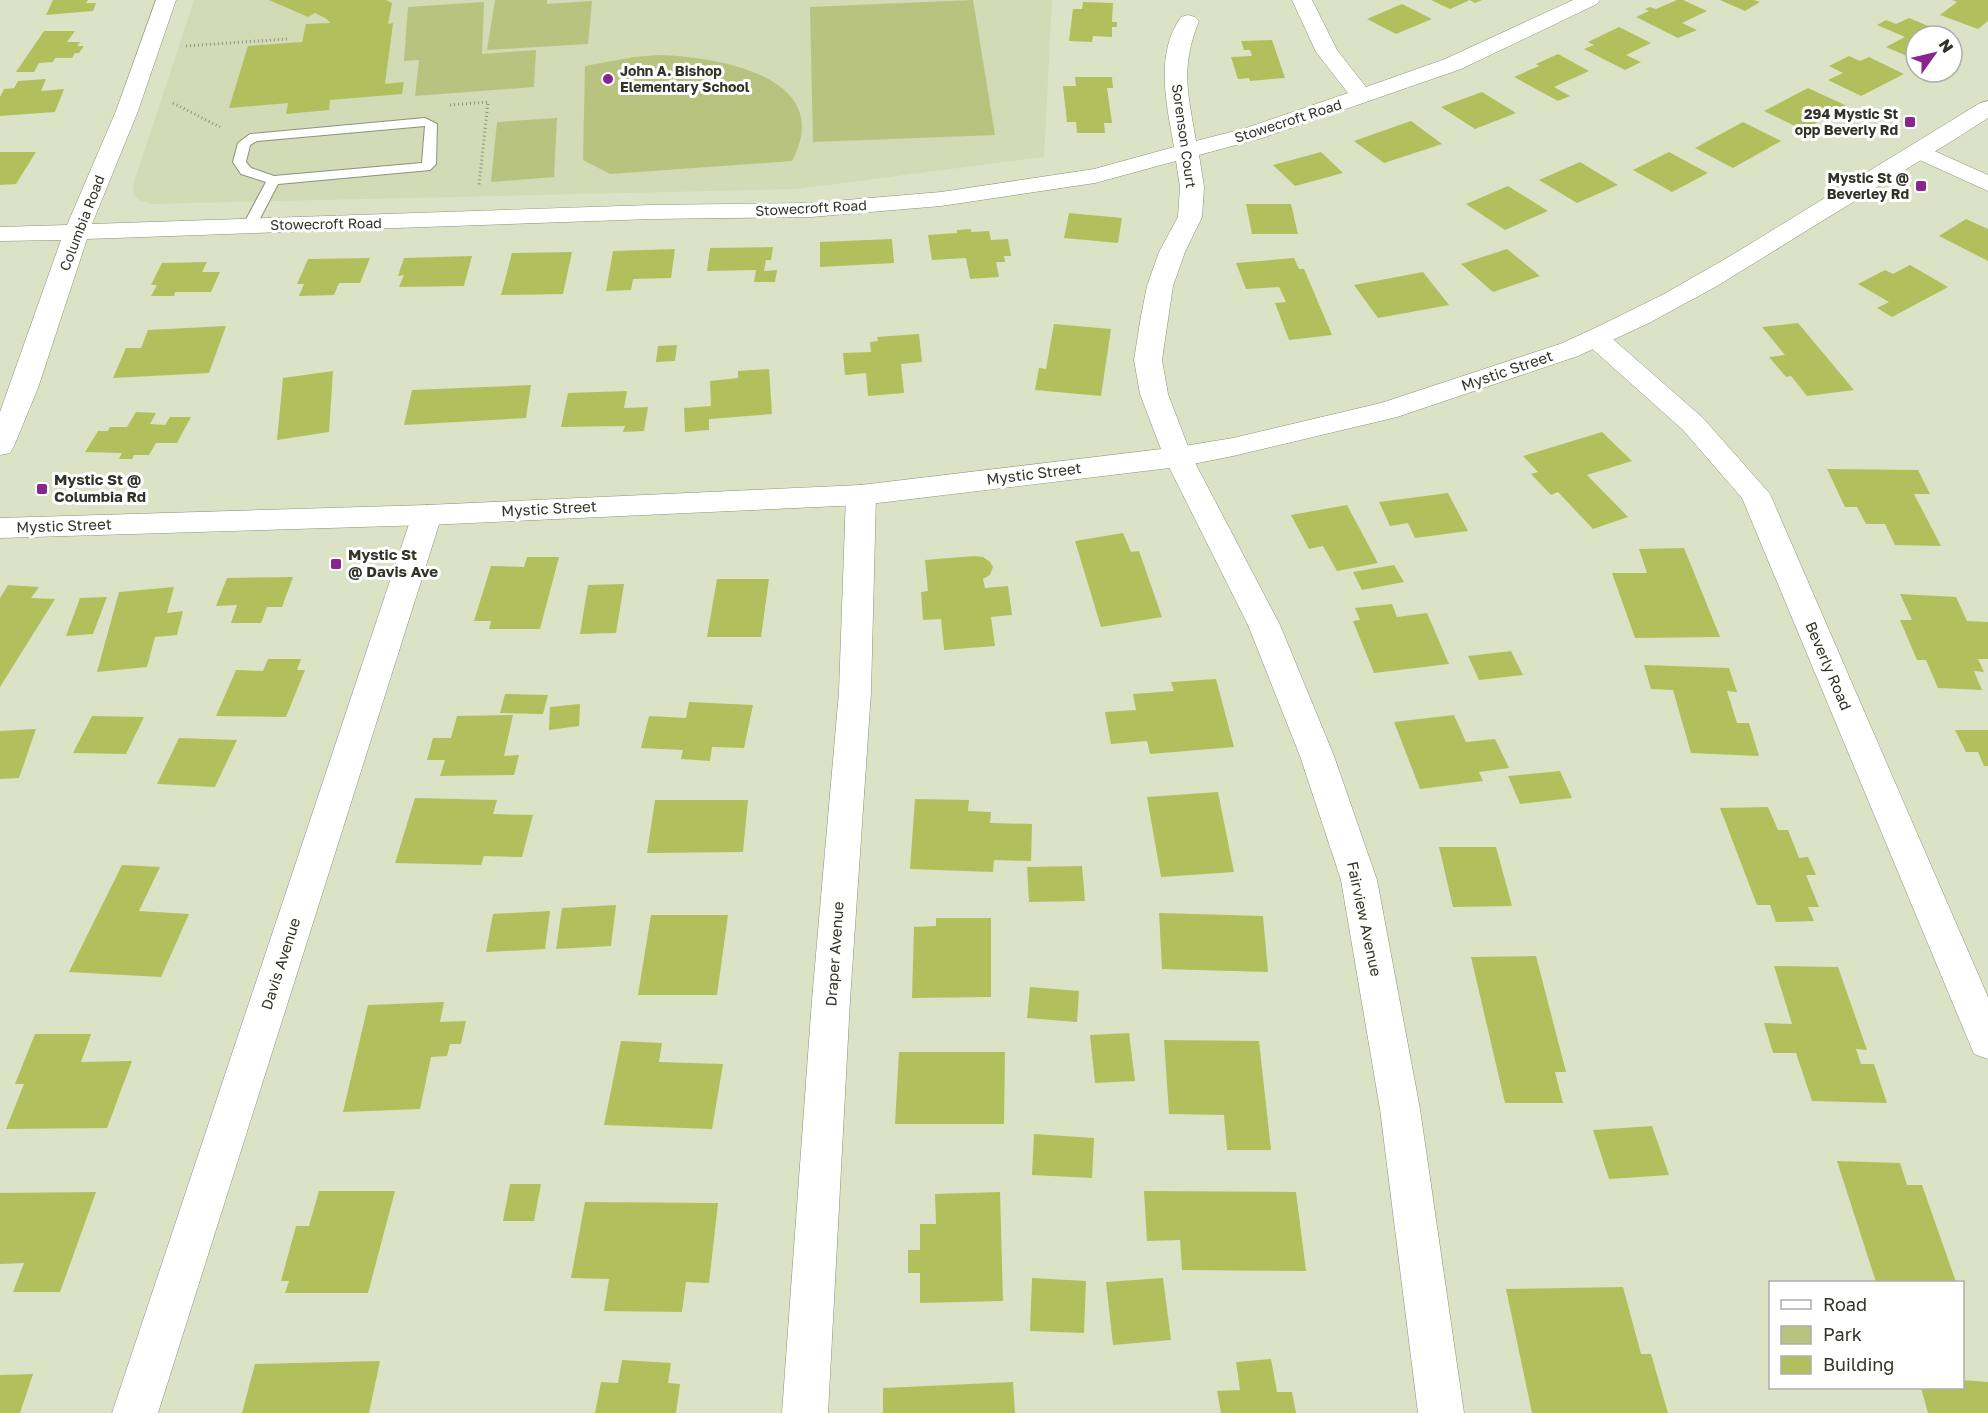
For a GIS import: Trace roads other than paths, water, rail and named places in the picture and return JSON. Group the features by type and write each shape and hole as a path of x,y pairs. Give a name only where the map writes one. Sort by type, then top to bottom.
{"main road":[{"name":"Columbia Road","path":"0,446 24,388 77,230 127,111 166,0"},
{"path":"1302,0 1327,52 1362,96"},
{"name":"Stowecroft Road","path":"0,234 651,212 811,210 941,199 1095,176 1254,134 1453,64 1590,0"},
{"name":"Sorenson Court","path":"1178,457 1154,394 1148,360 1160,286 1172,252 1190,217 1192,187 1175,81 1178,46 1188,21"},
{"name":"Mystic Street","path":"0,528 427,515 861,495 1178,457 1310,430 1387,411 1548,358 1597,339 1695,287 1921,153 1988,108"},
{"path":"1921,153 1988,184"},
{"name":"Beverly Road","path":"1597,339 1693,424 1755,494 1988,1042"},
{"name":"Fairview Avenue","path":"1178,457 1264,625 1317,756 1359,880 1400,1109 1442,1413"},
{"name":"Draper Avenue","path":"805,1413 831,1000 855,692 861,495"},
{"name":"Davis Avenue","path":"135,1413 427,515"}],"lane":[{"path":"425,122 431,124 428,166 273,180 246,171 239,165 246,140 254,136 425,122"},
{"path":"250,225 273,180"}],"place":[{"name":"John A. Bishop Elementary School","path":"608,79"},
{"name":"294 Mystic St opp Beverly Rd","path":"1910,122"},
{"name":"Mystic St @ Beverley Rd","path":"1921,186"},
{"name":"Mystic St @ Columbia Rd","path":"42,489"},
{"name":"Mystic St @ Davis Ave","path":"336,564"}]}
